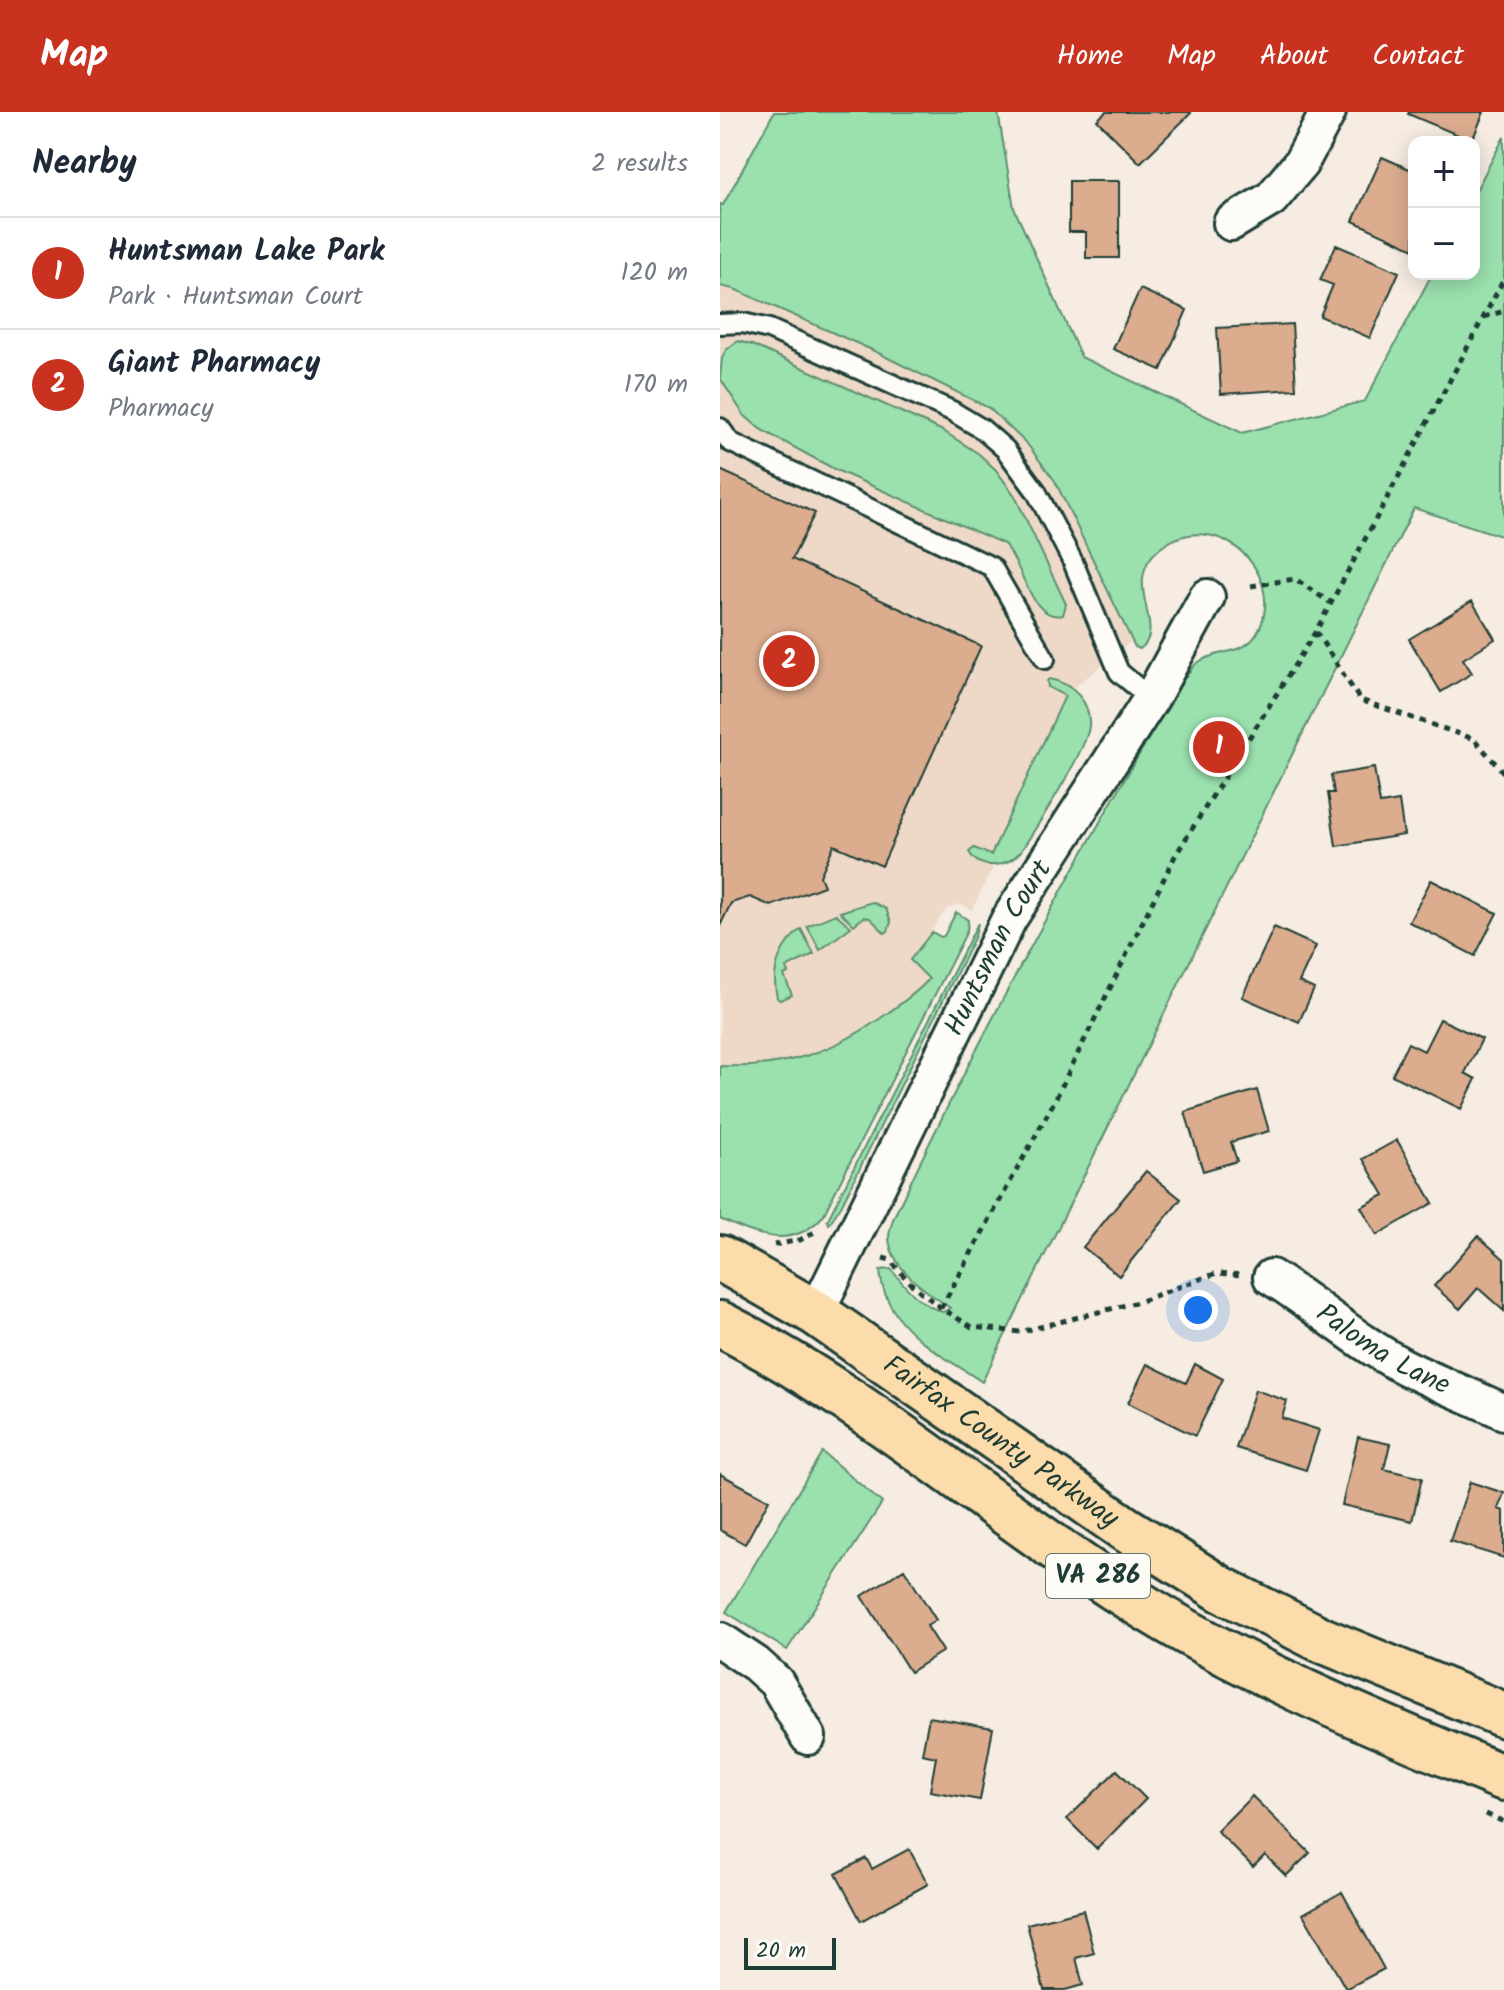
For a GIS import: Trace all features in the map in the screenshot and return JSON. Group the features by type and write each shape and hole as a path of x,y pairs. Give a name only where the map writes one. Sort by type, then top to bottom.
{"highway":[{"name":"Fairfax County Parkway","path":"720,1258 816,1313 1124,1528 1221,1589 1322,1640 1504,1715"},
{"name":"Fairfax County Parkway","path":"720,1324 819,1383 1085,1568 1183,1631 1308,1695 1504,1778"}],"street":[{"path":"1231,223 1271,199 1301,163 1328,112"},
{"name":"Huntsman Court","path":"816,1313 1009,919 1151,699 1207,597"},
{"name":"Paloma Lane","path":"1271,1277 1403,1365 1504,1412"},
{"path":"720,1640 776,1682 808,1737"}],"lane":[{"path":"720,324 743,323 769,329 952,411 982,429 1005,449 1036,491 1073,562 1119,672 1151,699"},
{"path":"720,428 730,442 992,567 1045,659"}],"path":[{"path":"941,1308 1054,1102 1175,856 1316,631 1504,279"},
{"path":"1484,317 1504,311"},
{"path":"1251,586 1295,579 1331,603"},
{"path":"1316,631 1360,700 1474,739 1504,773"},
{"path":"767,1244 800,1240 818,1230"},
{"path":"883,1258 890,1260 909,1282 941,1308 972,1327 1020,1332 1138,1302 1217,1273 1271,1277"}],"shaded area":[{"path":"720,286 734,289 872,350 989,408 1027,444 1055,481 1132,641 1065,695 991,855 994,865 972,910 959,904 947,909 910,960 929,979 922,987 846,1041 797,1060 757,1066 720,1066"}],"green space":[{"path":"774,112 998,112 1014,208 1081,357 1242,433 1365,401 1429,280 1480,280 1480,183 1504,137 1504,537 1414,508 982,1382 917,1337 892,1308 880,1270 891,1269 927,1305 943,1312 950,1308 912,1278 896,1259 889,1237 893,1219 996,1012 1146,743 1196,664 1205,658 1239,648 1253,639 1259,630 1265,607 1263,586 1254,566 1240,550 1222,539 1201,534 1180,537 1159,549 1148,562 1143,576 1143,590 1150,629 1148,640 1140,649 1135,647 1055,481 1027,444 989,408 872,350 734,289 720,286 720,204 723,205"},
{"path":"738,341 943,431 979,454 996,470 1015,496 1066,604 1063,615 1052,615 1035,601 1004,544 836,470 760,429 744,415 720,378 722,358 726,350"},
{"path":"1049,679 1072,689 1083,702 1089,717 1086,737 1060,788 1021,851 1002,864 980,863 969,852 974,848 991,855 1065,696 1048,687"},
{"path":"872,902 886,909 891,922 885,933 870,918 864,917 854,925 840,912"},
{"path":"956,912 968,920 967,931 823,1216 811,1227 786,1237 760,1234 720,1219 720,1066 765,1064 807,1056 866,1028 929,979 910,960 932,932 944,936"},
{"path":"836,914 851,927 820,950 807,926"},
{"path":"978,923 975,936 841,1206 829,1224 827,1221"},
{"path":"801,929 814,954 786,968 788,973 784,975 792,995 780,1000 775,988 778,960"},
{"path":"822,1452 882,1503 787,1650 726,1612"}],"building":[{"path":"1106,112 1191,113 1140,163 1097,120"},
{"path":"1484,112 1474,136 1460,136 1408,114"},
{"path":"1382,157 1408,168 1408,246 1353,221"},
{"path":"1069,181 1119,181 1119,258 1086,258 1086,232 1069,232"},
{"path":"1336,245 1399,272 1370,338 1320,316 1333,285 1320,280"},
{"path":"1140,289 1187,310 1161,370 1113,349"},
{"path":"1292,324 1296,389 1221,394 1217,328"},
{"path":"720,470 815,513 792,559 981,646 882,866 834,845 820,876 824,886 771,906 750,897 731,903 720,926"},
{"path":"1472,601 1495,639 1463,659 1472,673 1441,692 1409,639"},
{"path":"1374,768 1380,804 1399,801 1404,835 1336,846 1328,793 1334,793 1331,775"},
{"path":"1431,880 1497,913 1475,956 1409,922"},
{"path":"1274,927 1316,946 1299,982 1314,989 1299,1022 1242,997"},
{"path":"1440,1019 1482,1039 1465,1073 1476,1079 1461,1109 1392,1075 1408,1043 1424,1051"},
{"path":"1257,1090 1269,1131 1231,1142 1237,1161 1203,1171 1185,1112"},
{"path":"1397,1140 1433,1203 1377,1235 1361,1207 1384,1195 1363,1159"},
{"path":"1146,1171 1181,1199 1119,1276 1083,1247"},
{"path":"1478,1236 1504,1259 1504,1311 1478,1288 1460,1309 1434,1286"},
{"path":"1147,1364 1186,1383 1195,1364 1223,1379 1195,1436 1128,1403"},
{"path":"1255,1390 1287,1401 1282,1418 1319,1430 1306,1470 1236,1448"},
{"path":"1358,1437 1390,1444 1384,1469 1422,1478 1412,1521 1342,1505"},
{"path":"720,1474 769,1500 745,1544 720,1530"},
{"path":"1470,1482 1504,1493 1498,1509 1504,1511 1504,1558 1450,1541"},
{"path":"904,1569 936,1620 927,1626 943,1651 910,1672 862,1596"},
{"path":"929,1717 993,1728 980,1800 930,1791 936,1757 922,1754"},
{"path":"1117,1770 1146,1799 1097,1849 1067,1819"},
{"path":"1252,1796 1310,1853 1286,1876 1265,1855 1253,1867 1217,1831"},
{"path":"909,1849 928,1884 861,1921 836,1874 866,1858 872,1869"},
{"path":"1342,1892 1384,1969 1346,1989 1303,1914"},
{"path":"1083,1910 1094,1953 1076,1958 1083,1985 1065,1990 1044,1990 1027,1924"}],"place":[{"name":"Giant Pharmacy","path":"789,661"},
{"name":"Huntsman Lake Park","path":"1219,747"}]}
